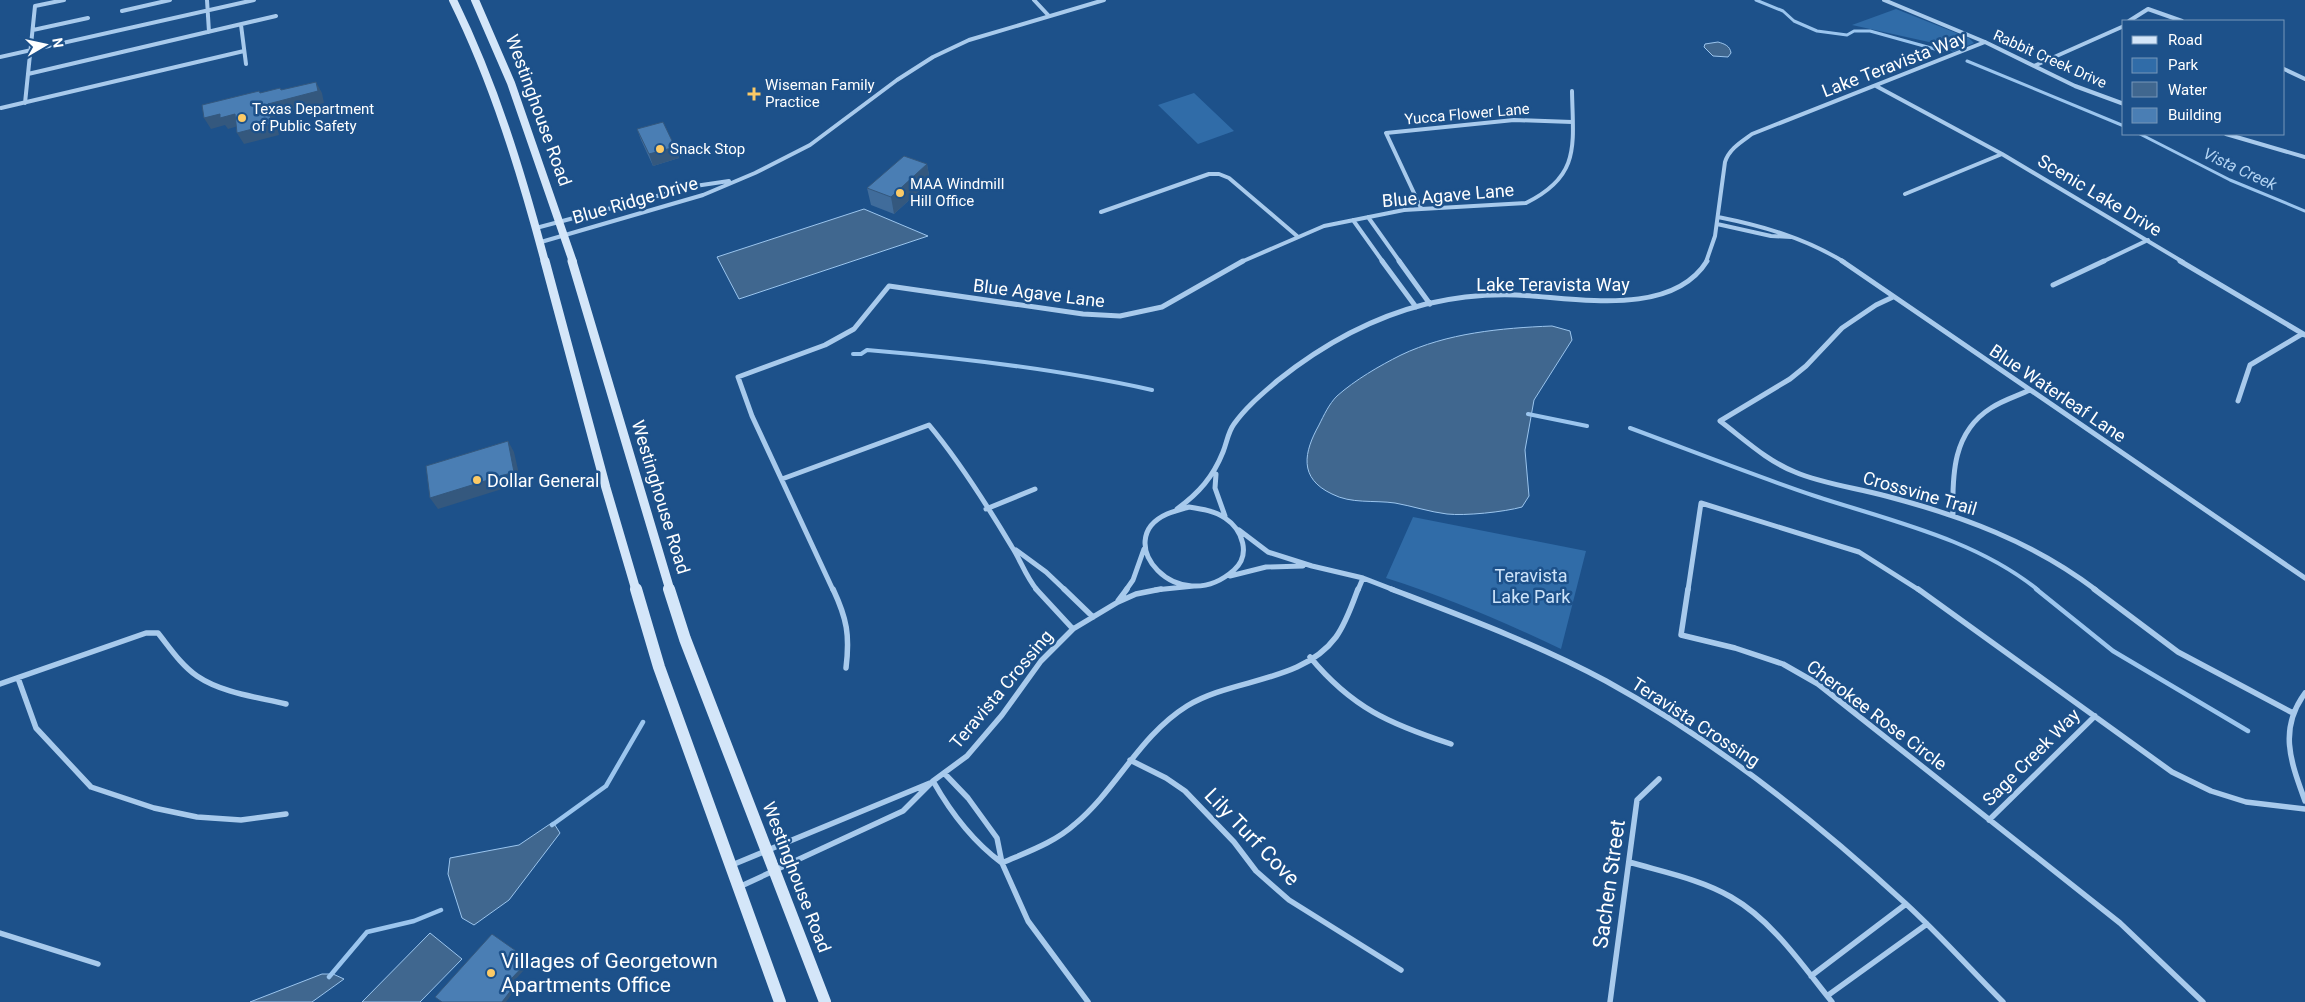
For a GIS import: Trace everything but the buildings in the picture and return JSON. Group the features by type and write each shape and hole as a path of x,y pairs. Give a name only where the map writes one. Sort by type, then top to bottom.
{"main road":[{"path":"453,0 475,45 541,242 606,488 659,667 780,1002"},
{"name":"Westinghouse Road","path":"474,0 494,40 512,83 565,235 636,482 685,639 825,1002"}],"street":[{"path":"25,103 35,6 64,0"},
{"path":"122,11 170,0"},
{"path":"207,0 209,32"},
{"path":"0,57 254,0"},
{"path":"1034,0 1049,16"},
{"name":"Blue Ridge Drive","path":"541,242 703,196 735,180 755,173 810,145 897,80 933,57 969,40 1104,0"},
{"name":"Rabbit Creek Drive","path":"1884,0 1985,42 2075,86 2122,103"},
{"path":"2131,20 2148,9 2179,20"},
{"path":"28,74 276,16"},
{"path":"33,30 88,18"},
{"path":"241,25 246,64"},
{"path":"2034,66 2122,27"},
{"name":"Lake Teravista Way","path":"1177,509 1200,493 1216,471 1233,425 1254,401 1344,335 1378,320 1416,307 1480,296 1515,295 1595,299 1649,296 1677,288 1695,277 1705,263 1712,247 1718,217 1723,166 1728,155 1738,143 1752,134 1985,42"},
{"path":"1,108 244,51"},
{"path":"2285,70 2305,80"},
{"name":"Scenic Lake Drive","path":"1876,86 2002,154 2304,334"},
{"name":"Blue Agave Lane","path":"846,668 849,640 843,611 752,416 738,377 825,345 854,329 889,286 1074,313 1120,316 1162,307 1246,259 1324,226 1421,208 1526,203 1539,198 1556,187 1564,178 1572,155 1572,91"},
{"name":"Yucca Flower Lane","path":"1421,208 1386,133 1514,120 1572,122"},
{"path":"2229,135 2305,157"},
{"path":"1905,194 2002,154"},
{"path":"1101,212 1201,177 1219,174 1229,178 1283,222 1297,236"},
{"name":"Blue Ridge Drive","path":"536,228 695,186 735,180"},
{"path":"1368,217 1430,304"},
{"name":"Blue Waterleaf Lane","path":"1718,217 1763,225 1820,247 2305,578"},
{"path":"1353,220 1416,307"},
{"name":"Blue Waterleaf Lane","path":"1717,224 1771,236 1792,237"},
{"path":"2053,285 2148,240"},
{"name":"Crossvine Trail","path":"1893,297 1876,304 1842,328 1806,366 1790,379 1720,422 1773,462 1796,472 1982,525 2036,550 2075,576 2164,643 2197,663 2293,713"},
{"path":"2238,401 2250,365 2304,334"},
{"path":"1953,516 1952,475 1958,447 1970,426 1989,409 2030,390"},
{"path":"782,479 929,425 946,445 986,509 1014,548 1030,582 1073,629"},
{"name":"Lake Teravista Way","path":"1216,471 1215,488 1225,516"},
{"path":"986,509 1035,489"},
{"name":"Cherokee Rose Circle","path":"2203,1002 2120,923 1818,684 1775,662 1735,648 1681,635 1701,504 1859,552 1915,587 2172,772 2211,791 2246,802 2305,809"},
{"path":"1202,508 1225,516 1239,530 1244,550 1236,569 1227,576 1206,585 1194,586 1164,578 1154,569 1147,558 1144,546 1146,534 1153,523 1164,514 1177,509 1202,508"},
{"name":"Teravista Crossing","path":"1239,530 1268,552 1312,566 1363,578 1511,635 1606,681 1666,718 1749,773 1849,853 1927,924 2003,1002"},
{"name":"Teravista Crossing","path":"1118,602 1133,580 1144,546"},
{"path":"1014,548 1046,572 1093,616"},
{"name":"Teravista Crossing","path":"1227,576 1246,570 1283,564 1312,566"},
{"path":"1002,863 1053,841 1076,824 1111,787 1144,740 1166,720 1189,705 1284,670 1320,652 1340,633 1363,578"},
{"name":"Teravista Crossing","path":"739,887 776,872 903,811 933,781 967,756 1002,715 1041,661 1073,629 1118,602 1155,589 1194,586"},
{"path":"0,684 146,633 158,633 176,656 198,677 234,691 286,704"},
{"path":"1310,657 1340,691 1370,713 1404,728 1451,744"},
{"path":"18,678 36,728 91,787 154,808 197,817 241,820 286,814"},
{"path":"2305,693 2293,713 2288,733 2290,759 2305,801"},
{"name":"Sage Creek Way","path":"1989,820 2094,716"},
{"name":"Lily Turf Cove","path":"1130,760 1166,778 1185,791 1234,842 1256,871 1289,900 1401,970"},
{"path":"944,773 968,798 997,838 1002,863 1028,921 1088,1002"},
{"name":"Sachen Street","path":"1610,1002 1637,800 1660,779"},
{"path":"933,781 947,805 975,840 986,853 1002,863"},
{"name":"Teravista Crossing","path":"732,865 933,781"},
{"path":"1629,862 1700,883 1732,898 1764,922 1830,999 1927,924"},
{"path":"1811,976 1906,904"},
{"path":"0,933 98,964"}],"green space":[{"path":"1896,9 1969,38 1974,43 1953,52 1938,44 1852,25"},
{"path":"1194,93 1234,131 1198,144 1158,105"},
{"name":"Teravista Lake Park","path":"1413,517 1586,551 1561,649 1475,610 1386,578"}],"water":[{"path":"1718,42 1730,49 1731,53 1728,57 1713,56 1704,47 1705,44"},
{"path":"864,209 928,236 739,299 717,257"},
{"path":"1552,326 1570,331 1572,340 1534,400 1525,450 1529,496 1522,507 1485,513 1447,514 1395,503 1347,499 1321,488 1309,472 1307,464 1310,445 1329,406 1337,396 1352,384 1384,364 1437,341 1494,330"},
{"path":"553,822 560,833 509,900 474,925 462,918 448,874 450,858 519,845"},
{"path":"430,933 462,959 420,1002 362,1002"},
{"path":"322,974 333,974 344,979 312,1002 250,1002"}],"waterway":[{"name":"Vista Creek","path":"1756,0 1783,11 1794,21 1817,31 1847,35 1854,31 1870,31 1942,51"},
{"name":"Vista Creek","path":"1967,61 2122,125"},
{"name":"Vista Creek","path":"2142,135 2230,180 2305,211"},
{"path":"853,354 861,354 867,350 975,361 1046,370 1152,390"},
{"path":"1528,414 1587,426"},
{"path":"1630,428 1792,488 1902,523 1960,544 2013,572 2038,590"},
{"path":"2036,589 2113,651 2248,731"},
{"path":"552,825 606,786 643,722"},
{"path":"329,977 367,932 414,921 441,910"}],"place":[{"name":"Wiseman Family Practice","path":"754,94"},
{"name":"Texas Department of Public Safety","path":"242,118"},
{"name":"Snack Stop","path":"660,149"},
{"name":"MAA Windmill Hill Office","path":"900,193"},
{"name":"Dollar General","path":"477,480"},
{"name":"Villages of Georgetown Apartments Office","path":"491,973"}]}
